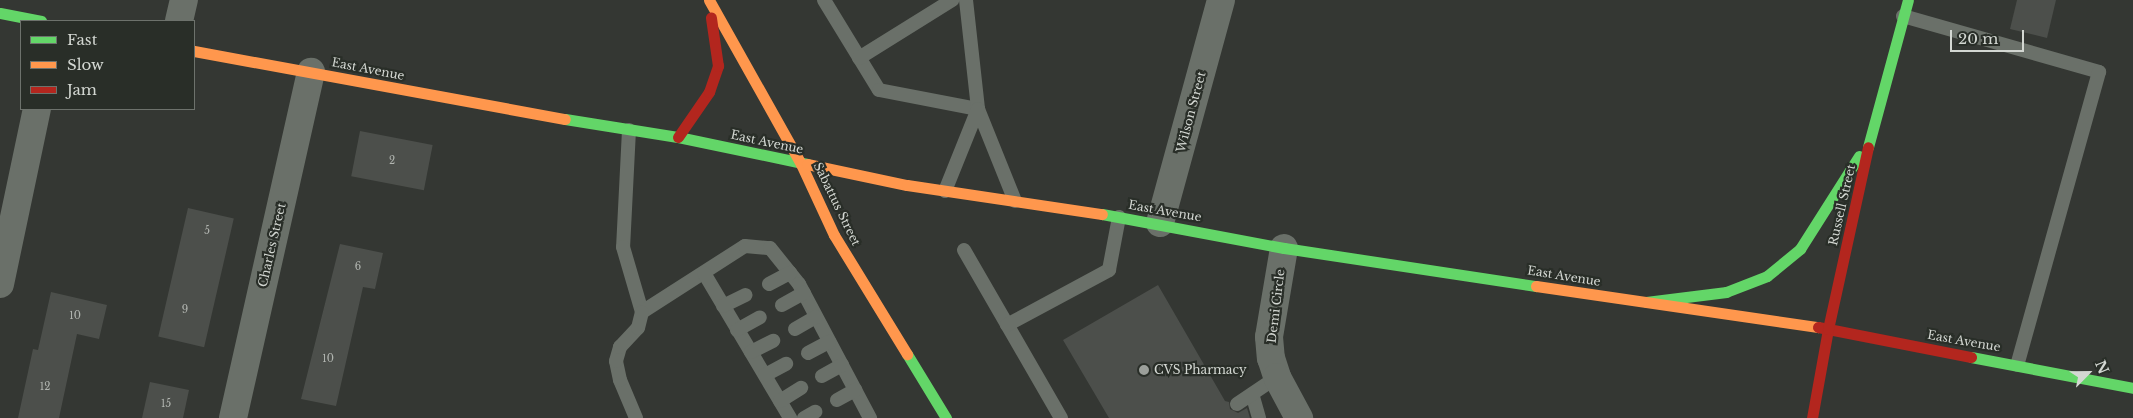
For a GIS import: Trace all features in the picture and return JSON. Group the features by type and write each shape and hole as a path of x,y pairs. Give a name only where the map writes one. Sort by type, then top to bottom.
{"main road":[{"path":"678,137 709,92 718,66 716,40 708,0"},
{"name":"Sabattus Street","path":"708,0 801,164 834,234 946,418"},
{"name":"Russell Street","path":"1812,418 1828,329 1871,136 1908,0"},
{"path":"0,13 37,20"},
{"name":"East Avenue","path":"195,51 630,130 678,137 801,164 945,191 1160,223 1284,248 1828,329 2133,388"},
{"path":"1646,302 1726,292 1767,276 1800,249 1871,136"}],"street":[{"path":"179,20 184,0"},
{"name":"Wilson Street","path":"1160,223 1221,0"},
{"name":"Charles Street","path":"233,418 311,72"},
{"path":"0,284 37,110"},
{"name":"Demi Circle","path":"1284,248 1270,338 1277,377 1299,418"}],"lane":[{"path":"824,0 879,90 978,109"},
{"path":"859,58 952,0"},
{"path":"966,0 978,109 1015,201"},
{"path":"1903,16 2099,72 2017,365"},
{"path":"945,191 978,109"},
{"path":"630,130 623,247 642,312 638,328 620,347 616,361 620,380 636,418"},
{"path":"1007,325 1109,270 1119,217"},
{"path":"642,312 745,246 770,248 804,293 869,418"},
{"path":"964,250 1062,418"},
{"path":"704,273 790,418"},
{"path":"769,284 790,273"},
{"path":"782,305 804,293"},
{"path":"723,306 746,295"},
{"path":"795,329 816,317"},
{"path":"738,330 760,318"},
{"path":"751,352 773,341"},
{"path":"808,352 830,342"},
{"path":"765,375 786,364"},
{"path":"822,376 842,365"},
{"path":"1237,404 1253,397 1277,377"},
{"path":"780,400 801,388"},
{"path":"836,400 855,390"},
{"path":"1253,397 1259,418"}],"building":[{"path":"2017,0 2056,0 2047,38 2010,29"},
{"path":"360,131 433,145 424,190 351,176"},
{"path":"188,208 234,219 204,347 158,337"},
{"path":"340,244 383,253 375,289 363,287 336,406 301,399"},
{"name":"CVS Pharmacy","path":"1158,285 1225,401 1229,402 1230,409 1238,413 1247,408 1250,418 1109,418 1063,340"},
{"path":"51,292 107,305 99,339 77,334 59,418 18,418 33,349 38,350"},
{"path":"150,382 189,390 183,418 142,418"}],"traffic: fast":[{"path":"1868,147 1908,0"},
{"path":"0,13 36,20"},
{"path":"565,119 678,137 807,164"},
{"path":"1646,302 1726,292 1767,276 1800,249 1859,156"},
{"path":"1102,214 1284,248 1536,286"},
{"path":"907,354 946,418"},
{"path":"1971,357 2133,388"}],"traffic: slow":[{"path":"709,0 801,164 834,235 907,354"},
{"path":"195,51 565,119"},
{"path":"807,164 907,185 1102,214"},
{"path":"1536,286 1818,327"}],"traffic: jam":[{"path":"678,137 709,92 718,66 711,18"},
{"path":"1812,418 1828,329 1868,147"},
{"path":"1818,327 1971,357"}],"place":[{"name":"CVS Pharmacy","path":"1144,370"}]}
